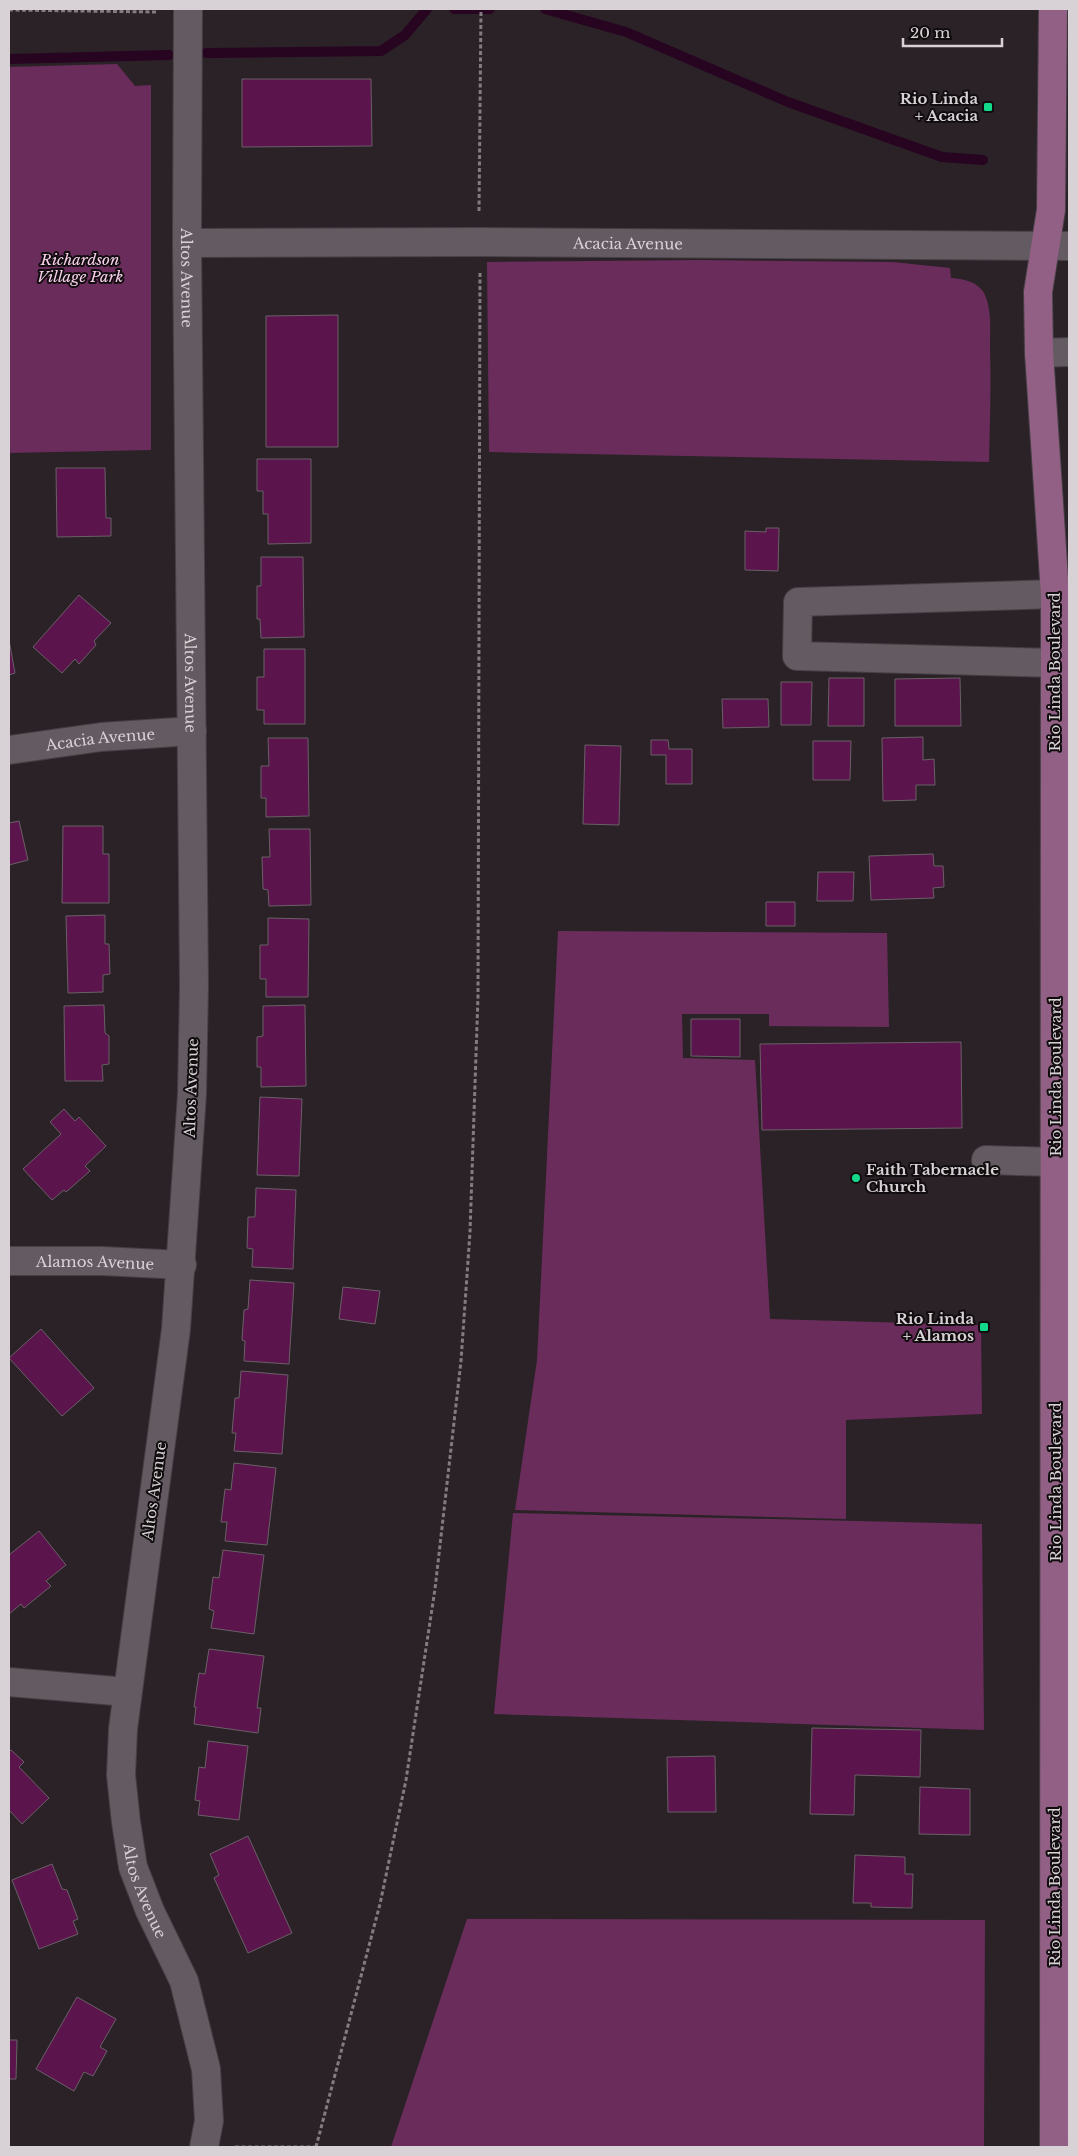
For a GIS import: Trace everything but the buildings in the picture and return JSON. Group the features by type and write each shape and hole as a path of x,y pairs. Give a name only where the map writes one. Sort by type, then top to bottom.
{"main road":[{"name":"Rio Linda Boulevard","path":"1052,9 1051,210 1057,246 1038,292 1039,353 1055,594 1055,662 1062,701 1055,1162 1062,1329 1054,2147"}],"street":[{"name":"Altos Avenue","path":"188,10 187,243 194,986 192,1084 182,1265 176,1329 122,1729 121,1776 133,1867 150,1911 184,1981 206,2069 209,2121 204,2147"},
{"name":"Acacia Avenue","path":"187,243 480,242 1057,246"},
{"path":"1039,353 1069,352"},
{"path":"1055,594 798,602 797,656 1055,662"},
{"name":"Acacia Avenue","path":"9,750 101,737 192,731"},
{"path":"986,1160 1055,1162"},
{"name":"Alamos Avenue","path":"9,1261 102,1261 182,1265"},
{"path":"9,1682 127,1692"}],"path":[{"path":"479,203 481,9"},
{"path":"9,10 188,10"},
{"path":"232,2147 316,2147 380,1904 406,1780 435,1589 461,1361 472,1185 478,996 480,267"}],"green space":[{"name":"Richardson Village Park","path":"117,64 135,86 151,85 151,450 9,453 9,67"},
{"path":"701,260 893,262 950,268 951,278 974,283 981,289 987,299 990,320 989,462 489,452 487,262"},
{"path":"558,931 887,933 889,1027 769,1026 769,1014 682,1014 683,1058 755,1060 770,1319 981,1325 982,1414 846,1420 846,1519 515,1510 537,1360"},
{"path":"513,1513 982,1524 984,1730 494,1714"},
{"path":"467,1919 985,1920 984,2147 391,2147"}],"waterway":[{"path":"206,53 381,51 405,35 427,9"},
{"path":"454,9 490,9"},
{"path":"545,9 626,32 788,102 942,157 983,160"},
{"path":"9,59 169,55"}],"place":[{"name":"Rio Linda + Acacia","path":"988,107"},
{"name":"Faith Tabernacle Church","path":"856,1178"},
{"name":"Rio Linda + Alamos","path":"984,1327"}]}
